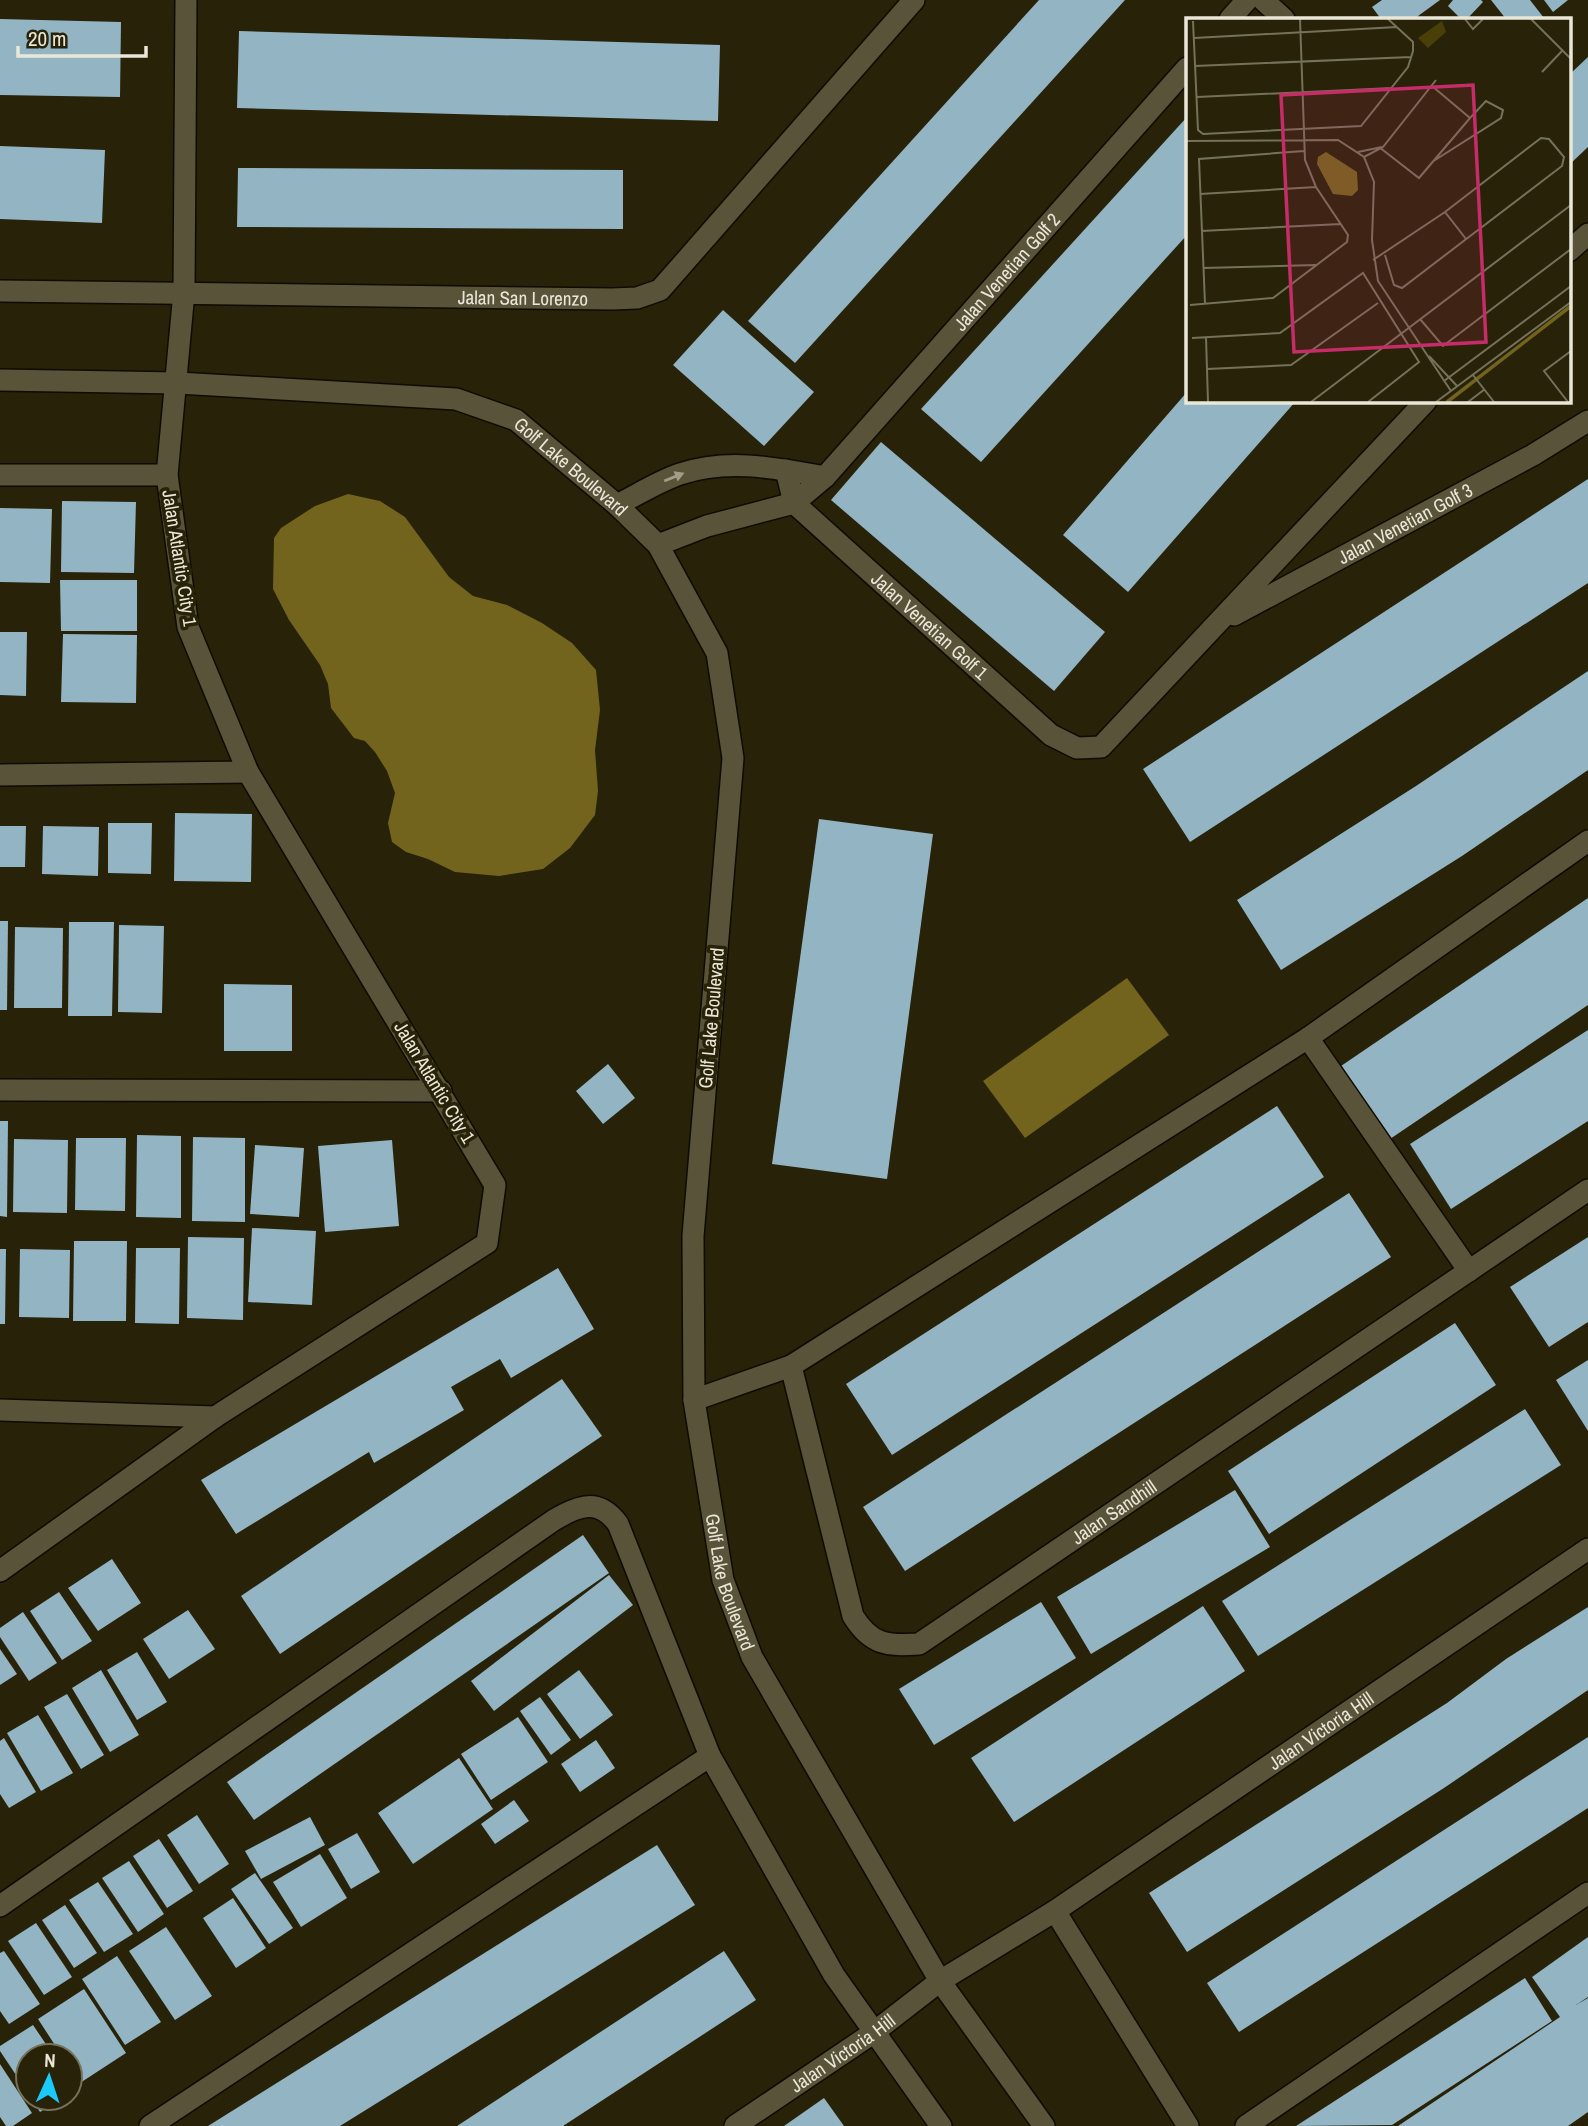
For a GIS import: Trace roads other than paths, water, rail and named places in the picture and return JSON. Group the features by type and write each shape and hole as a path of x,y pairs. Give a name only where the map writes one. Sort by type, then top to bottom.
{"street":[{"name":"Jalan Atlantic City 1","path":"0,1570 215,1417 487,1242 495,1185 248,772 188,627 167,475 178,383 184,292 186,0"},
{"name":"Jalan San Lorenzo","path":"0,291 627,299 651,295 660,290 914,0"},
{"path":"1231,18 1247,0"},
{"path":"1263,0 1283,18"},
{"name":"Jalan Venetian Golf 2","path":"658,545 707,526 794,503 825,477 1186,69"},
{"path":"1570,250 1588,234"},
{"name":"Golf Lake Boulevard","path":"0,380 178,383 456,399 516,421 617,505 658,545 717,653 733,758 693,1236 694,1400 723,1580 752,1657 940,1982 1044,2126"},
{"name":"Jalan Venetian Golf 3","path":"1101,747 1425,402"},
{"name":"Jalan Venetian Golf 3","path":"1219,623 1532,455 1588,421"},
{"path":"617,505 679,474 718,466 751,464 825,477"},
{"path":"786,470 794,503"},
{"path":"0,475 167,475"},
{"name":"Jalan Venetian Golf 1","path":"794,503 1051,735 1077,748 1101,747"},
{"path":"0,775 248,772"},
{"path":"694,1400 792,1366 1308,1038 1588,841"},
{"path":"1308,1038 1469,1272"},
{"path":"0,1090 441,1091"},
{"name":"Jalan Sandhill","path":"792,1366 853,1616 863,1633 880,1643 919,1644 1588,1190"},
{"path":"0,1410 215,1417"},
{"path":"0,1906 554,1520 584,1504 610,1512 618,1524 710,1756 834,1975 941,2126"},
{"name":"Jalan Victoria Hill","path":"735,2126 873,2033 940,1982 1055,1911 1588,1549"},
{"path":"150,2126 710,1756"},
{"path":"1246,2126 1588,1894"},
{"path":"1055,1911 1188,2126"}]}
